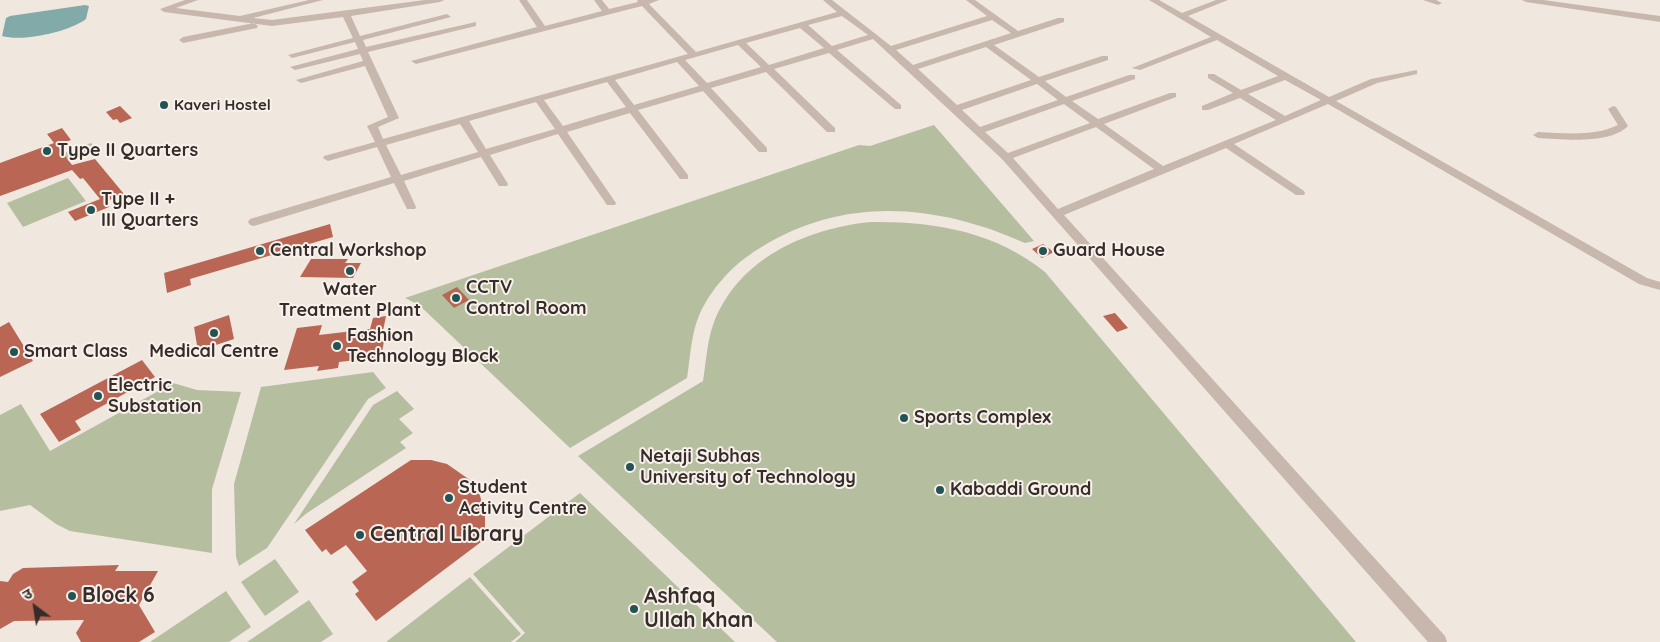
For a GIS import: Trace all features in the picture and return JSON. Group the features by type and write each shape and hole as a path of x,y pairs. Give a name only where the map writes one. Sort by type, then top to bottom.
{"street":[{"path":"194,0 164,9 266,23"},
{"path":"234,20 319,0"},
{"path":"374,0 380,10"},
{"path":"183,40 266,23 380,10 440,0"},
{"path":"523,0 542,28"},
{"path":"598,0 607,12"},
{"path":"416,61 607,12 642,1 655,0"},
{"path":"827,0 875,36 912,68 957,108 1006,157 1439,642"},
{"path":"970,0 1018,34"},
{"path":"1153,0 1331,100 1643,281 1659,287"},
{"path":"1181,16 1224,0"},
{"path":"1428,0 1438,3"},
{"path":"1526,0 1660,19"},
{"path":"642,1 694,55"},
{"path":"328,158 842,13"},
{"path":"346,14 394,118 372,126 411,207"},
{"path":"292,55 447,17"},
{"path":"889,49 994,17"},
{"path":"912,68 1061,20"},
{"path":"296,67 473,24"},
{"path":"801,24 898,107"},
{"path":"254,222 634,110 875,36"},
{"path":"1137,68 1218,37"},
{"path":"740,42 831,130"},
{"path":"986,44 1162,170"},
{"path":"957,108 1105,58"},
{"path":"679,59 763,150"},
{"path":"303,83 370,66"},
{"path":"1055,214 1227,144 1374,81 1414,72"},
{"path":"1211,76 1284,120"},
{"path":"1205,108 1286,76"},
{"path":"980,130 1132,78"},
{"path":"609,79 684,177"},
{"path":"1006,157 1173,95"},
{"path":"539,99 611,203"},
{"path":"1538,135 1593,135 1616,130 1623,126 1613,109"},
{"path":"463,120 503,184"},
{"path":"1227,144 1300,193"}],"green space":[{"path":"934,125 1034,241 1025,243 959,220 925,213 891,211 858,213 825,219 792,231 750,254 723,278 716,287 698,318 692,340 687,378 570,448 419,305 405,298 859,145 870,146"},
{"path":"91,143 97,149 18,180 0,177"},
{"path":"68,178 86,201 23,227 7,203"},
{"name":"Sports Complex","path":"870,222 916,224 962,231 1005,247 1026,258 1045,272 1356,642 777,642 578,456 703,381 713,325 724,302 739,282 756,265 776,251 798,240 821,232"},
{"path":"373,372 386,388 368,399 267,548 239,566 236,557 234,484 261,387"},
{"path":"173,383 197,390 241,392 212,489 212,553 70,531 56,524 30,505 0,511 0,415 21,404 50,451"},
{"path":"397,391 414,409 399,419 413,433 400,442 406,448 307,513 294,524 373,405"},
{"path":"580,493 735,642 515,642 525,633 473,574"},
{"path":"275,559 299,592 265,616 241,582"},
{"path":"470,577 521,634 511,642 386,642"},
{"path":"226,591 251,627 229,642 150,642"},
{"path":"309,600 333,634 321,642 247,642"}],"water":[{"path":"89,6 86,19 69,28 33,37 11,38 2,36 6,18 10,16"}],"building":[{"path":"120,106 132,118 120,123 117,119 113,120 106,112"},
{"path":"62,128 71,140 57,145 72,165 95,159 124,194 107,201 109,207 75,221 68,212 100,199 83,178 80,179 72,170 0,196 0,163 54,143 47,134"},
{"name":"Central Workshop","path":"330,224 333,237 190,279 191,285 167,293 164,273"},
{"name":"Guard House","path":"1043,244 1054,252 1042,258 1032,249"},
{"path":"311,259 348,259 345,263 361,263 353,278 300,277"},
{"name":"CCTV Control Room","path":"457,287 469,300 454,308 442,295"},
{"path":"1115,313 1128,328 1117,332 1103,316"},
{"name":"Medical Centre","path":"229,315 234,339 198,351 194,327"},
{"name":"Fashion Technology Block","path":"386,316 383,331 386,331 381,357 339,362 338,368 317,371 319,366 284,370 297,328 322,325 319,335 370,329 373,318"},
{"name":"Smart Class","path":"9,322 33,361 0,377 0,327"},
{"name":"Electric Substation","path":"142,360 155,377 75,421 81,430 59,442 40,414"},
{"path":"411,460 431,460 447,464 470,480 479,492 485,514 485,539 376,621 355,594 359,591 352,582 367,571 346,545 331,555 326,549 322,552 305,530"},
{"name":"Block 6","path":"119,565 115,571 158,571 139,605 155,632 139,642 81,642 76,633 84,620 14,621 0,629 0,581 8,582 13,574 23,568"}],"place":[{"name":"Kaveri Hostel","path":"164,105"},
{"name":"Type II Quarters","path":"47,151"},
{"name":"Type II + III Quarters","path":"91,210"},
{"name":"Central Workshop","path":"260,251"},
{"name":"Guard House","path":"1043,251"},
{"name":"Water Treatment Plant","path":"350,271"},
{"name":"CCTV Control Room","path":"456,298"},
{"name":"Medical Centre","path":"214,333"},
{"name":"Fashion Technology Block","path":"337,346"},
{"name":"Smart Class","path":"14,352"},
{"name":"Electric Substation","path":"98,396"},
{"name":"Sports Complex","path":"904,418"},
{"name":"Netaji Subhas University of Technology","path":"630,467"},
{"name":"Kabaddi Ground","path":"940,490"},
{"name":"Student Activity Centre","path":"449,498"},
{"name":"Central Library","path":"360,535"},
{"name":"Block 6","path":"72,596"},
{"name":"Ashfaq Ullah Khan","path":"634,609"}]}
